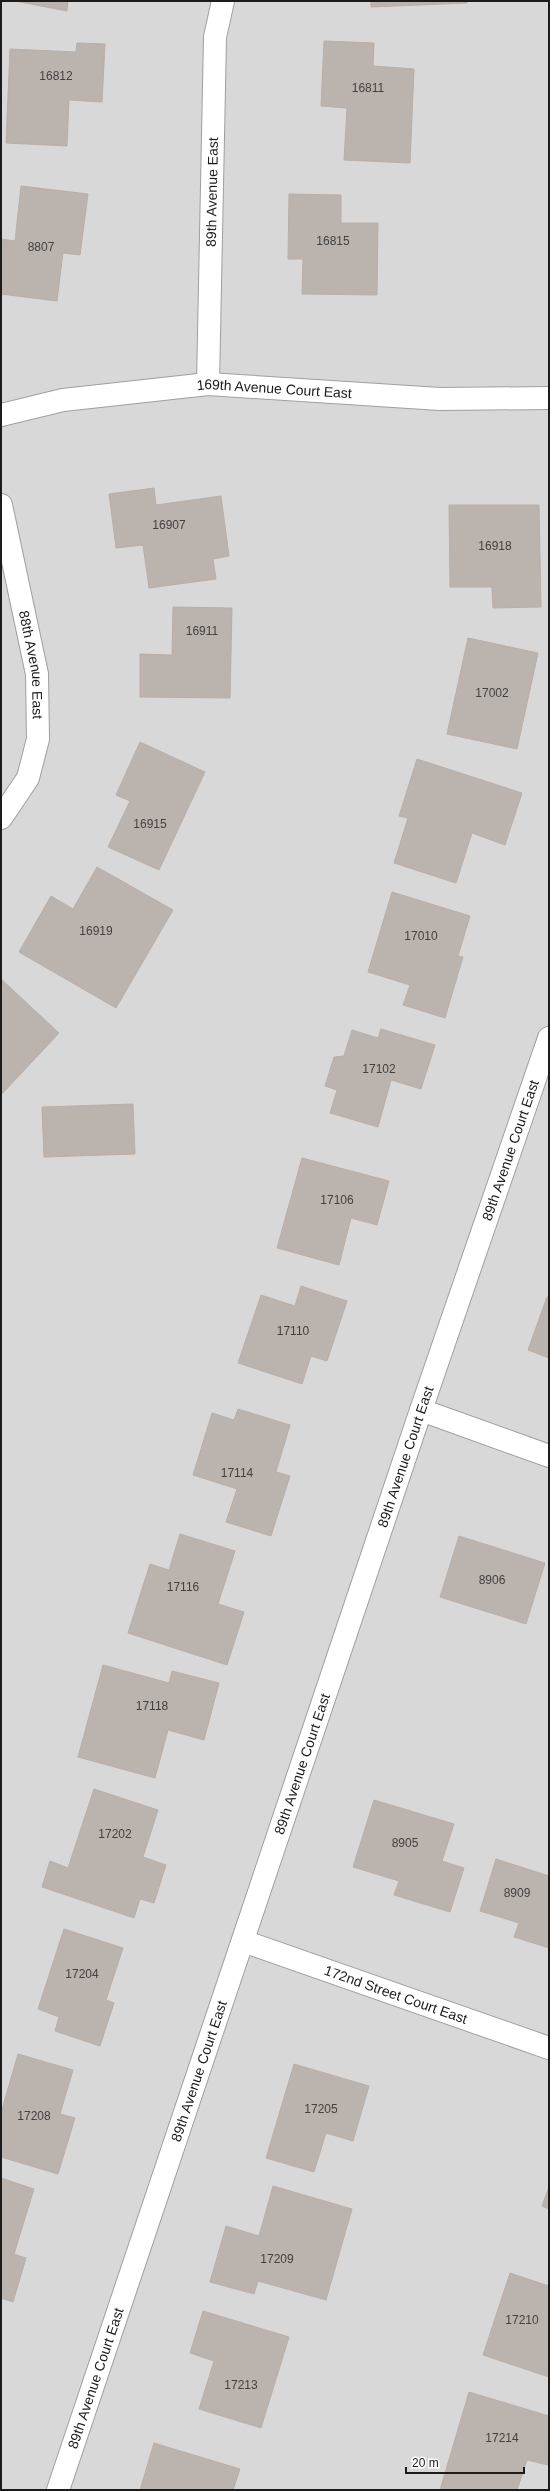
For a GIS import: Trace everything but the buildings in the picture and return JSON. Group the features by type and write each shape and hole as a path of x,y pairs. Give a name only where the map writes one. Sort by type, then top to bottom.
{"street":[{"name":"89th Avenue East","path":"208,384 215,37 223,1"},
{"name":"169th Avenue Court East","path":"1,415 63,400 208,384 440,399 549,398"},
{"name":"88th Avenue East","path":"1,505 37,674 38,739 28,778 1,818"},
{"name":"89th Avenue Court East","path":"58,2490 421,1410 549,1038"},
{"path":"421,1410 549,1456"},
{"name":"172nd Street Court East","path":"243,1941 549,2048"}],"shaded area":[{"path":"1,1 549,1 549,2490 1,2490"}]}
